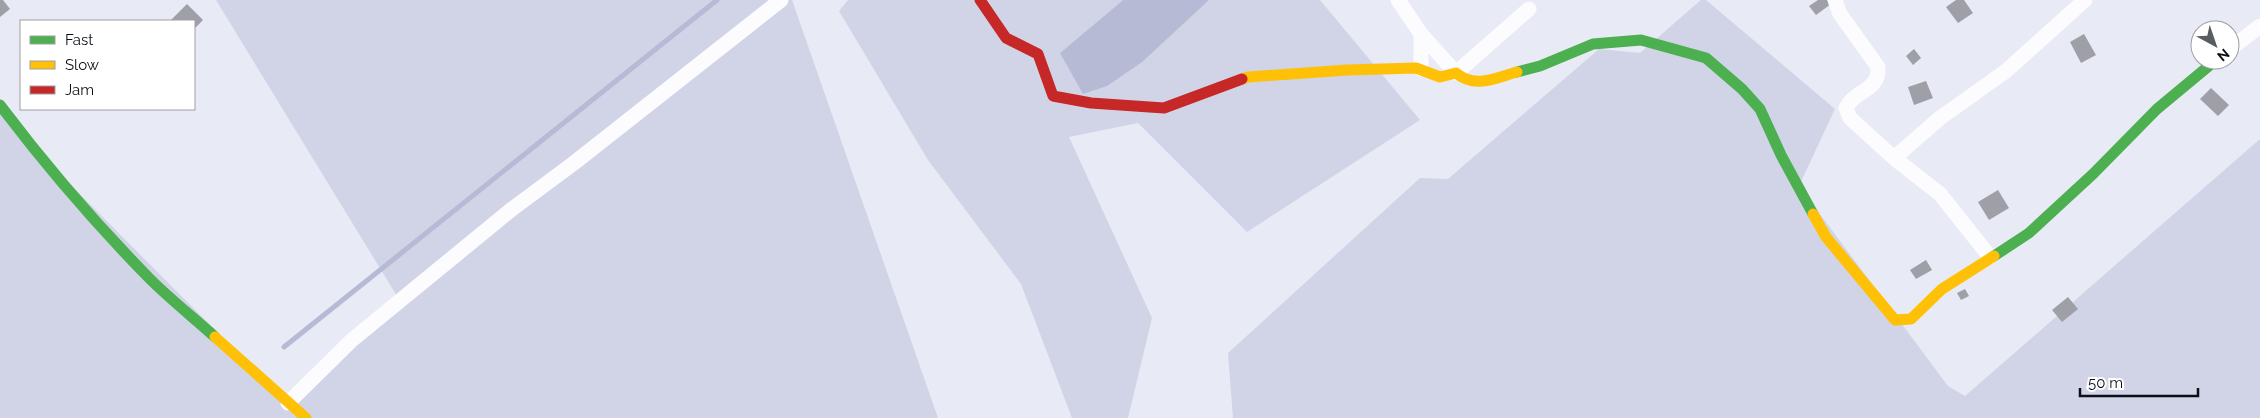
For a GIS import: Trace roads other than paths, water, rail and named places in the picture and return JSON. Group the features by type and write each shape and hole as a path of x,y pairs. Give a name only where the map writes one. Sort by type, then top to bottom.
{"street":[{"path":"288,403 352,340 474,240 781,0"},
{"path":"980,0 1006,38 1038,54 1053,96 1091,103 1164,108 1248,78 1346,70 1421,69 1440,77 1456,73 1529,9"},
{"path":"1398,0 1421,34 1456,73 1463,79 1478,83 1540,66 1593,44 1641,40 1706,58 1742,89 1760,109 1781,155 1826,236 1871,295 1895,320 1904,321 1911,318 1942,289 2029,232 2093,174 2157,109 2204,70"},
{"path":"1834,0 1840,14 1878,67 1879,76 1873,85 1849,102 1846,108 1850,118 1894,158 1940,194 1990,257"},
{"path":"1894,158 1940,118 2006,71 2086,0"},
{"path":"2240,42 2260,26"},
{"path":"1421,34 1421,69"},
{"path":"0,105 28,142 96,222 151,280 306,418"}],"waterway":[{"path":"284,347 717,0"}]}
